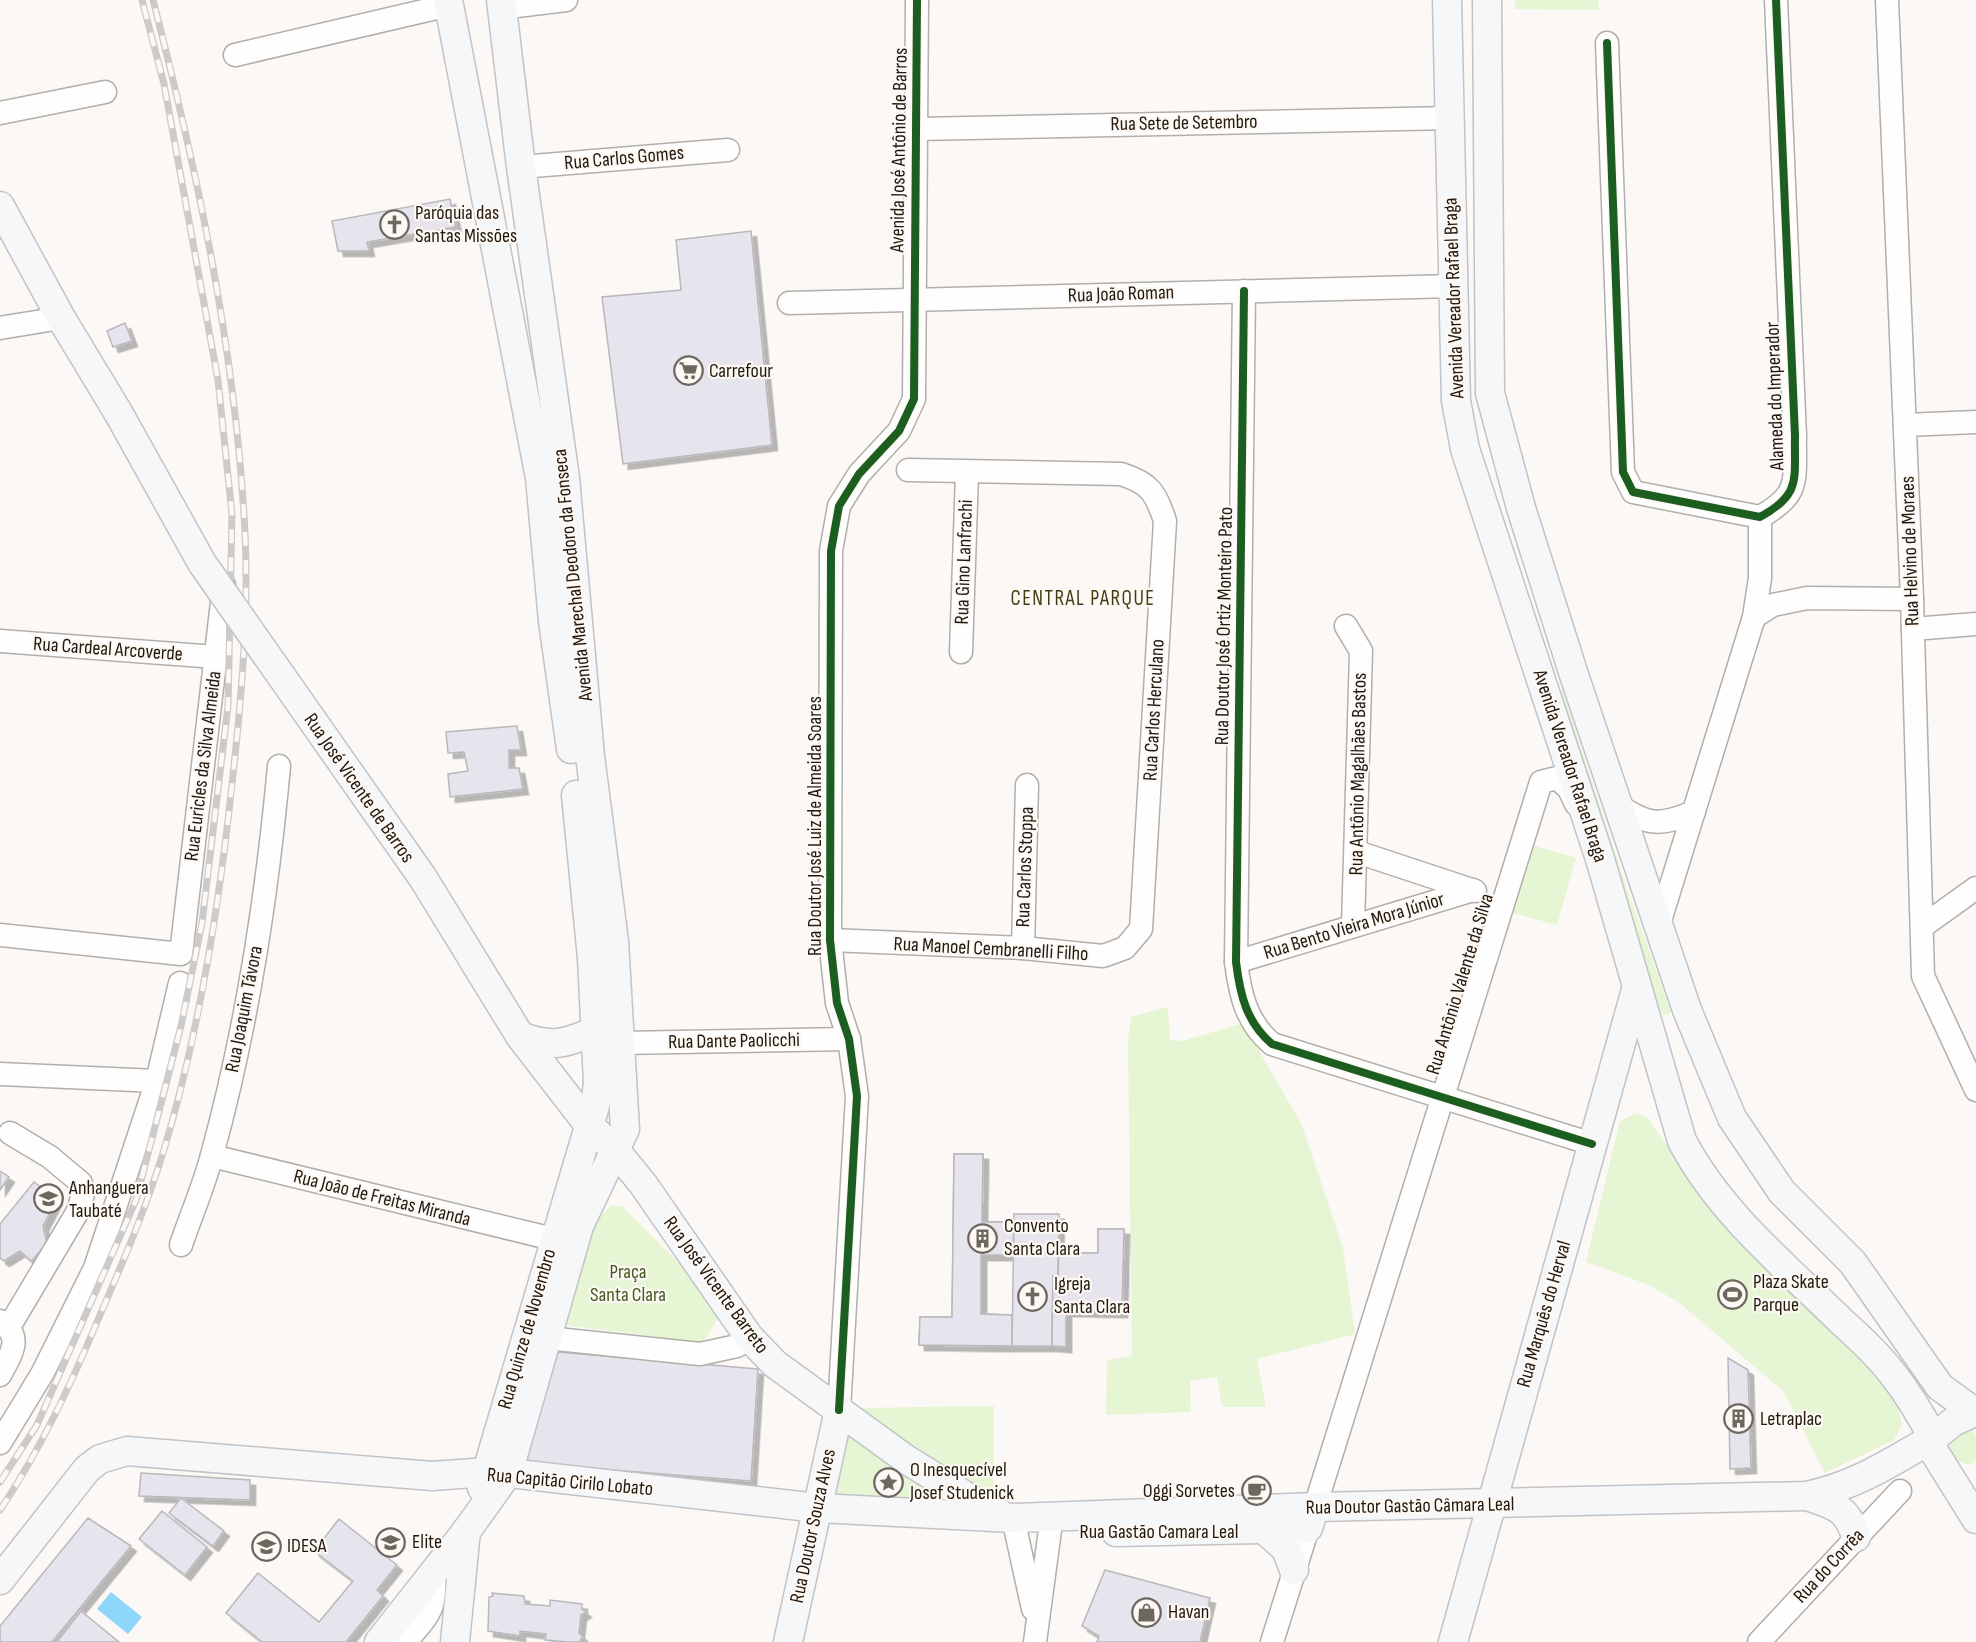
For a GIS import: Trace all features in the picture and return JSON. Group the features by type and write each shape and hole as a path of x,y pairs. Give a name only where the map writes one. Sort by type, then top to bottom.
{"main road":[{"name":"Avenida Vereador Rafael Braga","path":"1447,0 1456,401 1474,477 1600,859 1682,1141 1699,1173 1754,1237 1869,1347 1903,1388 1933,1438 1936,1457 1965,1486 1976,1519"},
{"name":"Avenida Vereador Rafael Braga","path":"1487,0 1490,393 1521,508 1687,1010 1732,1118 1782,1192 1853,1263 1940,1387 1975,1412"},
{"name":"Avenida Marechal Deodoro da Fonseca","path":"449,2 540,478 553,621 573,765 592,958 625,1129 616,1151"},
{"path":"456,41 480,51 502,14"},
{"name":"Avenida Marechal Deodoro da Fonseca","path":"502,14 565,478 590,756 614,941 607,1037 588,1124"},
{"name":"Rua José Vicente de Barros","path":"0,206 61,318 119,414 202,563 423,878 520,1036 588,1124 616,1151"},
{"path":"504,287 517,304 525,306 540,302"},
{"path":"1474,477 1499,514 1509,516 1521,508"},
{"path":"1502,559 1514,547 1522,548 1546,586"},
{"name":"Rua Marquês do Herval","path":"1453,1642 1637,986"},
{"path":"1648,1020 1669,1025 1687,1010"},
{"path":"520,1036 538,1043 553,1044 607,1037"},
{"name":"Rua Quinze de Novembro","path":"497,1472 553,1239 588,1124"},
{"name":"Rua Quinze de Novembro","path":"455,1642 465,1533 497,1472 547,1338 579,1226 616,1151"},
{"name":"Rua José Vicente Barreto","path":"616,1151 643,1184 749,1337 775,1364 945,1484 977,1503 1013,1518"},
{"path":"1897,1460 1905,1432 1903,1388"},
{"name":"Rua Doutor Souza Alves","path":"788,1642 839,1410"},
{"name":"Rua Doutor Gastão Câmara Leal","path":"1051,1524 1311,1518 1491,1505 1808,1496 1839,1489 1897,1460 1933,1438 1953,1422 1975,1412"},
{"name":"Rua Capitão Cirilo Lobato","path":"0,1580 87,1469 100,1459 127,1451 432,1476 497,1472 818,1508 1013,1518"},
{"name":"Rua Doutor Gastão Câmara Leal","path":"1808,1496 1835,1505 1851,1520 1856,1537"},
{"name":"Rua Gastão Camara Leal","path":"1013,1518 1051,1524 1266,1531 1311,1518"},
{"path":"1266,1531 1286,1549 1294,1570"},
{"path":"379,1642 465,1533"}],"street":[{"path":"502,14 566,0"},
{"name":"Avenida José Antônio de Barros","path":"914,299 918,129 917,0"},
{"name":"Alameda do Imperador","path":"1760,518 1778,507 1794,489 1795,436 1776,0"},
{"name":"Rua Helvino de Moraes","path":"1887,0 1912,599 1923,976 1976,1090"},
{"path":"235,55 449,2"},
{"path":"1607,43 1623,472 1633,492 1760,518 1760,578 1754,617 1659,924"},
{"path":"0,113 105,92"},
{"name":"Rua Sete de Setembro","path":"918,129 1450,118"},
{"name":"Rua Carlos Gomes","path":"521,167 728,150"},
{"name":"Rua João Roman","path":"789,303 1454,286"},
{"name":"Rua Doutor José Ortiz Monteiro Pato","path":"1244,291 1236,962 1245,1007 1254,1025 1272,1044 1592,1144"},
{"name":"Rua Doutor José Luiz de Almeida Soares","path":"839,1410 857,1096 849,1039 837,1003 830,940 831,550 839,506 860,474 899,431 914,399 914,299"},
{"path":"0,328 61,318"},
{"path":"1905,425 1976,422"},
{"name":"Rua Carlos Herculano","path":"908,470 967,473 1121,474 1142,481 1157,498 1165,521 1142,929"},
{"name":"Rua Gino Lanfrachi","path":"961,652 967,473"},
{"name":"Rua Euricles da Silva Almeida","path":"0,935 181,954 224,578"},
{"path":"1754,617 1773,605 1807,598 1912,599"},
{"path":"1913,629 1976,624"},
{"name":"Rua Antônio Magalhães Bastos","path":"1346,626 1361,651 1357,852 1353,926"},
{"name":"Rua Cardeal Arcoverde","path":"0,641 216,657"},
{"name":"Rua Joaquim Távora","path":"181,1245 212,1156 249,995 270,867 279,766"},
{"name":"Rua Antônio Valente da Silva","path":"1272,1642 1502,900 1541,782 1557,778 1569,789 1600,859"},
{"name":"Rua Carlos Stoppa","path":"1023,948 1027,785"},
{"path":"1618,806 1641,820 1656,823 1673,820 1694,812"},
{"path":"1357,852 1502,900"},
{"path":"1923,926 1976,888"},
{"name":"Rua Bento Vieira Mora Júnior","path":"1236,962 1473,890"},
{"name":"Rua Manoel Cembranelli Filho","path":"830,940 1023,948 1103,956 1125,948 1142,929"},
{"path":"0,1443 42,1374 94,1268 157,1081 180,983"},
{"name":"Rua Dante Paolicchi","path":"607,1037 849,1039"},
{"path":"0,1074 157,1081"},
{"path":"0,1375 15,1348 15,1337 5,1324 78,1211 83,1194 81,1183 66,1170 50,1157 10,1133"},
{"name":"Rua João de Freitas Miranda","path":"212,1156 553,1239"},
{"path":"547,1338 700,1354 737,1346 749,1337"},
{"name":"Rua do Corrêa","path":"1759,1642 1900,1491"},
{"path":"1013,1518 1036,1634"},
{"path":"1036,1634 1051,1524"},
{"path":"406,1642 430,1612 435,1600 434,1573"}],"green space":[{"path":"1515,0 1598,0 1599,10 1515,9"},
{"path":"1556,691 1563,692 1627,889 1671,1012 1667,1015 1662,1014 1603,850"},
{"path":"1532,845 1576,858 1557,925 1513,913"},
{"path":"1168,1007 1170,1040 1183,1041 1243,1023 1302,1125 1343,1248 1355,1334 1257,1359 1266,1407 1222,1407 1217,1377 1190,1381 1191,1412 1106,1415 1107,1360 1132,1356 1128,1042 1131,1017"},
{"name":"Plaza Skate Parque","path":"1637,1113 1648,1119 1716,1212 1881,1377 1899,1408 1902,1425 1894,1440 1825,1473 1783,1391 1681,1304 1649,1285 1586,1262 1620,1121"},
{"name":"Praça Santa Clara","path":"610,1206 622,1206 725,1309 702,1343 565,1325 595,1223"},
{"path":"994,1406 993,1500 856,1408"},
{"path":"842,1428 935,1497 835,1497"},
{"path":"1971,1428 1976,1436 1976,1460 1970,1465 1956,1461 1947,1439"}],"water":[{"path":"111,1592 142,1617 128,1634 97,1609"}],"building":[{"name":"Paróquia das Santas Missões","path":"450,199 456,227 367,242 369,251 338,251 332,221"},
{"name":"Carrefour","path":"751,231 772,445 623,464 602,297 681,290 676,240"},
{"path":"125,323 132,341 113,347 107,331"},
{"path":"517,726 521,750 509,750 509,768 519,768 523,789 450,797 448,774 468,771 464,752 448,753 446,732"},
{"name":"Convento Santa Clara","path":"954,1154 983,1154 982,1222 1014,1222 1013,1255 981,1255 981,1314 1012,1315 1012,1346 919,1345 920,1317 952,1317"},
{"name":"Convento Santa Clara","path":"954,1154 983,1154 982,1222 1014,1222 1013,1255 981,1255 981,1314 1012,1315 1012,1346 919,1345 920,1317 952,1317"},
{"path":"0,1171 9,1177 0,1190"},
{"path":"34,1182 57,1199 43,1226 47,1244 31,1261 20,1251 4,1261 0,1258 0,1224"},
{"name":"Igreja Santa Clara","path":"1014,1214 1059,1214 1058,1277 1053,1276 1052,1346 1012,1346"},
{"name":"Convento Santa Clara","path":"1098,1229 1124,1229 1122,1312 1066,1311 1066,1347 1052,1346 1053,1276 1058,1277 1059,1248 1078,1249 1078,1253 1098,1253"},
{"name":"Convento Santa Clara","path":"1098,1229 1124,1229 1122,1312 1066,1311 1066,1347 1052,1346 1053,1276 1058,1277 1059,1248 1078,1249 1078,1253 1098,1253"},
{"path":"558,1352 758,1369 751,1481 524,1463"},
{"name":"Letraplac","path":"1728,1358 1748,1370 1751,1468 1730,1469"},
{"path":"141,1473 250,1480 250,1500 139,1496"},
{"path":"181,1498 224,1531 213,1546 169,1513"},
{"path":"162,1511 207,1547 185,1575 139,1539"},
{"path":"88,1518 131,1546 52,1642 0,1642 0,1626"},
{"name":"IDESA","path":"339,1519 397,1565 377,1590 383,1596 346,1642 262,1642 226,1613 258,1573 319,1622 353,1581 314,1551"},
{"name":"Havan","path":"1105,1570 1210,1598 1200,1642 1097,1642 1099,1636 1082,1626"},
{"path":"492,1593 524,1596 525,1604 550,1606 550,1600 582,1604 582,1609 586,1612 581,1615 579,1633 583,1637 579,1642 567,1642 545,1640 546,1634 520,1631 520,1636 488,1631 489,1597 493,1596"},
{"path":"81,1611 119,1642 57,1642"}],"railway":[{"path":"0,1482 37,1425 136,1200 181,1026 202,923 228,706 232,514 218,380 164,84 142,0"},
{"path":"0,1510 55,1415 78,1365 134,1235 163,1153 187,1063 206,970 221,877 235,753 243,658 246,564 233,398 213,264 200,198 153,0"}],"cycle path":[{"path":"839,1410 857,1096 849,1039 837,1003 830,940 831,551 839,506 859,474 899,431 914,399 917,0"},
{"path":"1607,43 1623,472 1633,492 1760,517 1783,501 1789,493 1795,474 1776,0"},
{"path":"1244,291 1236,962 1242,996 1250,1017 1272,1044 1592,1144"}],"place":[{"name":"Paróquia das Santas Missões","path":"394,224"},
{"name":"Carrefour","path":"688,371"},
{"name":"Anhanguera Taubaté","path":"48,1199"},
{"name":"Convento Santa Clara","path":"983,1238"},
{"name":"Plaza Skate Parque","path":"1732,1294"},
{"name":"Igreja Santa Clara","path":"1033,1296"},
{"name":"Letraplac","path":"1739,1419"},
{"name":"O Inesquecível Josef Studenick","path":"889,1482"},
{"name":"Oggi Sorvetes","path":"1256,1491"},
{"name":"Elite","path":"391,1542"},
{"name":"IDESA","path":"266,1546"},
{"name":"Havan","path":"1147,1612"}],"district":[{"name":"CENTRAL PARQUE","path":"1083,598"}]}
